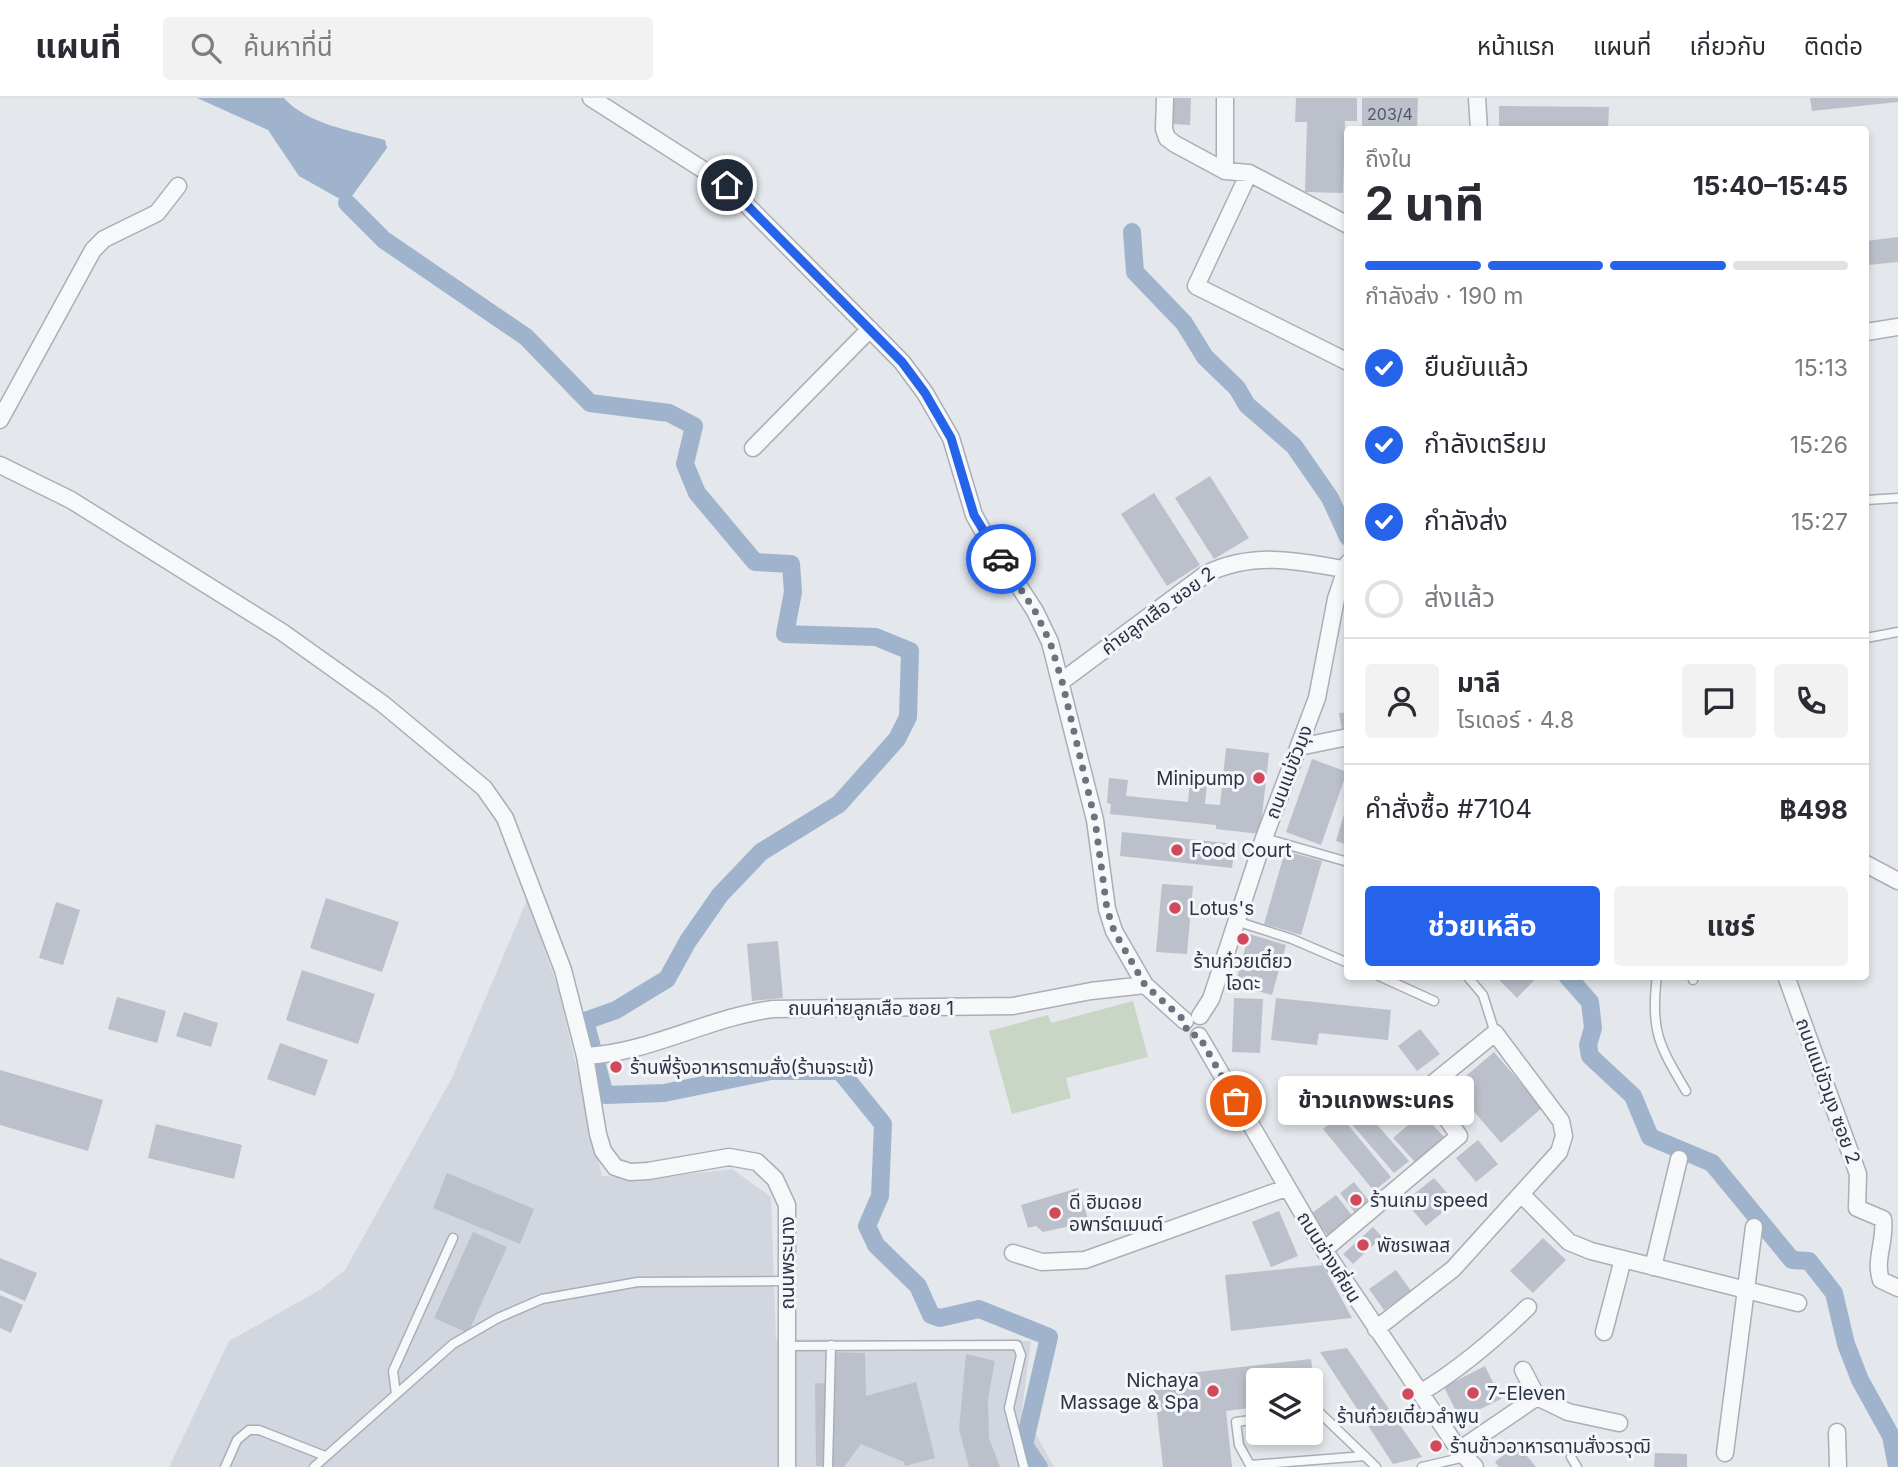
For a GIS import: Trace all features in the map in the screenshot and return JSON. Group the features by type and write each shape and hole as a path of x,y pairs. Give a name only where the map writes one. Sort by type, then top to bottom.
{"street":[{"path":"591,98 727,185 902,362 925,393 951,438 974,515 1035,611 1050,642 1095,820 1107,909 1124,952 1145,985 1193,1019"},
{"path":"1165,98 1164,129 1167,138 1225,171 1249,173 1344,223"},
{"path":"1225,98 1225,171"},
{"path":"1477,98 1479,126"},
{"path":"1249,173 1196,286 1344,360"},
{"path":"0,420 97,244 157,213 177,186"},
{"path":"1869,332 1898,327"},
{"path":"753,448 870,329"},
{"path":"0,465 71,500 282,632 383,704 484,788 505,818 525,867 563,970 584,1056"},
{"name":"ค่ายลูกเสือ ซอย 2","path":"1062,681 1206,574 1226,564 1273,558 1344,566"},
{"name":"ถนนแม่ขัวมุง","path":"1193,1019 1211,999 1239,922 1264,838 1317,698 1344,571"},
{"path":"1299,747 1344,738"},
{"path":"1869,866 1898,881"},
{"name":"ถนนแม่ขัวมุง ซอย 2","path":"1787,980 1858,1174 1857,1208 1883,1219 1885,1233 1877,1268 1881,1280 1898,1288"},
{"name":"ถนนค่ายลูกเสือ ซอย 1","path":"584,1056 642,1046 746,1012 773,1009 1013,1006 1091,991 1145,985"},
{"name":"ถนนช่างเคี่ยน","path":"1193,1019 1206,1028 1199,1036 1324,1250 1466,1458"},
{"path":"1324,1250 1459,1136 1426,1089 1495,1033 1561,1121 1563,1128 1559,1152 1453,1269 1376,1329"},
{"name":"ถนนพระนาง","path":"584,1056 598,1135 603,1151 615,1167 630,1172 648,1171 729,1157 757,1162 775,1179 787,1205 787,1467"},
{"path":"1653,1267 1679,1158"},
{"path":"1013,1253 1042,1262 1085,1260 1286,1188"},
{"path":"1522,1195 1569,1242 1653,1267 1798,1303"},
{"path":"1725,1453 1754,1227"},
{"path":"1604,1332 1623,1259"},
{"path":"1420,1393 1478,1353 1528,1307"},
{"path":"1523,1370 1537,1397 1568,1412 1619,1423"},
{"path":"1466,1458 1537,1397"},
{"path":"1837,1432 1838,1467"}],"lane":[{"path":"1869,500 1898,498"},
{"path":"1869,637 1898,632"},
{"path":"1264,838 1344,861"},
{"path":"1239,922 1292,939 1344,961"},
{"path":"1388,980 1434,1001"},
{"path":"1470,980 1483,995 1495,1033"},
{"path":"1657,980 1653,1010 1659,1045 1686,1091"},
{"path":"396,1394 393,1371 453,1238"},
{"path":"314,1467 453,1344 498,1318 542,1299 638,1282 788,1282"},
{"path":"787,1346 1017,1345 1021,1355 1009,1408 1024,1467"},
{"path":"828,1467 831,1346"},
{"path":"1323,1416 1376,1467"},
{"path":"1246,1421 1236,1422 1239,1445 1250,1465 1365,1456"},
{"path":"225,1467 237,1440 249,1430 259,1430 325,1455"},
{"path":"1571,1457 1577,1467"},
{"path":"1422,1467 1466,1458"}],"shaded area":[{"path":"527,900 558,988 602,1176 655,1178 732,1169 771,1197 776,1339 1031,1341 1022,1409 1054,1467 169,1467 229,1341 320,1290 345,1270 451,1080"}],"green space":[{"path":"1133,1001 1148,1057 1066,1078 1071,1098 1012,1114 989,1031 1048,1015 1051,1023"}],"water":[{"path":"197,98 284,98 317,120 385,140 387,148 347,203 299,176 268,130"}],"building":[{"path":"1171,98 1191,98 1190,125 1171,124"},
{"path":"1296,98 1357,98 1357,121 1345,121 1344,126 1343,193 1305,192 1307,122 1295,122"},
{"path":"1362,98 1418,98 1417,126 1362,126"},
{"path":"1810,98 1898,98 1898,102 1812,111"},
{"path":"1499,106 1609,107 1608,126 1499,126"},
{"path":"1898,237 1898,262 1869,265 1869,241"},
{"path":"1210,476 1249,538 1214,559 1175,498"},
{"path":"1154,493 1200,565 1167,586 1121,514"},
{"path":"1344,712 1344,730 1342,730 1339,713"},
{"path":"1226,748 1269,753 1260,834 1216,829 1216,825 1110,814 1111,804 1107,803 1109,778 1128,780 1126,796 1188,802 1191,771 1208,773 1205,804 1220,805"},
{"path":"1312,759 1344,771 1344,780 1321,845 1286,832"},
{"path":"1344,814 1344,844 1336,841"},
{"name":"Food Court","path":"1122,832 1235,844 1232,868 1120,856"},
{"path":"1285,851 1322,861 1301,935 1264,924"},
{"name":"Lotus's","path":"1162,884 1193,886 1187,954 1156,952"},
{"path":"326,898 399,922 382,972 310,948"},
{"path":"56,902 80,910 63,965 39,958"},
{"path":"1249,934 1286,945 1272,995 1235,985"},
{"path":"778,941 783,998 752,1001 747,944"},
{"path":"302,970 375,994 358,1044 286,1020"},
{"path":"1499,980 1534,980 1517,998"},
{"path":"117,997 166,1011 157,1043 108,1029"},
{"path":"1234,998 1263,999 1260,1053 1232,1052"},
{"path":"1276,998 1391,1010 1388,1040 1319,1033 1317,1045 1271,1040"},
{"path":"184,1012 218,1023 211,1047 176,1036"},
{"path":"1420,1029 1440,1054 1417,1071 1398,1046"},
{"path":"280,1043 328,1060 315,1096 267,1079"},
{"path":"1494,1052 1542,1108 1501,1143 1453,1087"},
{"path":"0,1070 103,1100 88,1151 0,1125"},
{"path":"1357,1102 1409,1161 1394,1173 1343,1114"},
{"path":"1422,1113 1445,1138 1416,1163 1393,1138"},
{"path":"1340,1115 1391,1177 1374,1191 1323,1129"},
{"path":"156,1124 242,1145 234,1179 148,1158"},
{"path":"1478,1140 1498,1164 1476,1182 1456,1158"},
{"path":"447,1173 534,1209 520,1244 433,1208"},
{"path":"1434,1178 1455,1202 1426,1226 1405,1201"},
{"name":"ร้านเกม speed","path":"1354,1182 1373,1206 1358,1217 1340,1193"},
{"name":"ดี ฮิมดอย อพาร์ตเมนต์","path":"1078,1188 1089,1222 1043,1232 1036,1226 1028,1228 1021,1205"},
{"path":"1336,1195 1354,1218 1329,1237 1311,1214"},
{"path":"1279,1211 1298,1256 1271,1267 1252,1222"},
{"name":"พัชรเพลส","path":"1373,1227 1382,1237 1353,1264 1343,1254"},
{"path":"473,1232 507,1247 468,1333 434,1318"},
{"path":"1543,1238 1566,1260 1533,1293 1510,1271"},
{"path":"0,1258 37,1273 25,1301 0,1290"},
{"path":"1323,1265 1352,1318 1231,1331 1225,1275"},
{"path":"1396,1270 1411,1291 1384,1310 1369,1289"},
{"path":"0,1295 23,1305 11,1333 0,1328"},
{"path":"1347,1348 1422,1457 1393,1464 1320,1352"},
{"path":"830,1352 865,1353 866,1396 916,1382 935,1458 905,1466 904,1462 861,1444 844,1467 816,1466 815,1383 829,1384"},
{"path":"966,1354 995,1361 988,1399 989,1438 1000,1467 969,1467 959,1429"},
{"path":"1311,1359 1312,1368 1246,1368 1246,1408 1226,1411 1232,1467 1163,1467 1153,1377"},
{"name":"7-Eleven","path":"1485,1366 1501,1399 1460,1419 1444,1387"},
{"path":"1517,1444 1536,1467 1499,1467 1495,1462"},
{"path":"1655,1453 1687,1454 1687,1467 1654,1467"}],"waterway":[{"path":"347,203 384,240 526,337 590,403 669,413 694,426 685,464 697,493 755,562 791,564 793,592 785,634 876,637 910,651 908,717 897,739 839,804 761,852 720,895 688,941 667,979 616,1010 585,1021 605,1095 664,1093 771,1071 840,1071 883,1124 880,1196 867,1226 876,1245 918,1286 931,1315 940,1318 979,1309 1049,1337 1024,1445 1039,1467"},
{"path":"1132,232 1135,272 1184,323 1205,357 1237,388 1247,405 1294,446 1330,498 1344,528"},
{"path":"1571,980 1590,1002 1593,1028 1588,1045 1590,1056 1633,1096 1650,1137 1712,1163 1792,1260 1809,1261 1834,1293 1846,1344 1860,1380 1891,1436 1897,1467"}],"way so far":[{"path":"1001,559 1035,611 1050,642 1062,681 1095,820 1107,909 1114,931 1145,985 1166,1008 1185,1021 1187,1033 1193,1037 1199,1036 1236,1101"}],"place":[{"name":"Minipump","path":"1259,778"},
{"name":"Food Court","path":"1177,850"},
{"name":"Lotus's","path":"1175,908"},
{"name":"ร้านก๋วยเตี๋ยว โอดะ","path":"1243,939"},
{"name":"ร้านพี่รุ้งอาหารตามสั่ง(ร้านจระเข้)","path":"616,1067"},
{"name":"ข้าวแกงพระนคร","path":"1236,1101"},
{"name":"ร้านเกม speed","path":"1356,1200"},
{"name":"ดี ฮิมดอย อพาร์ตเมนต์","path":"1055,1213"},
{"name":"พัชรเพลส","path":"1363,1245"},
{"name":"Nichaya Massage & Spa","path":"1213,1391"},
{"name":"7-Eleven","path":"1473,1393"},
{"name":"ร้านก๋วยเตี๋ยวลำพูน","path":"1408,1394"},
{"name":"ร้านข้าวอาหารตามสั่งวรวุฒิ","path":"1436,1446"}],"route":[{"path":"727,185 902,362 925,393 951,438 974,515 1001,559"}]}
